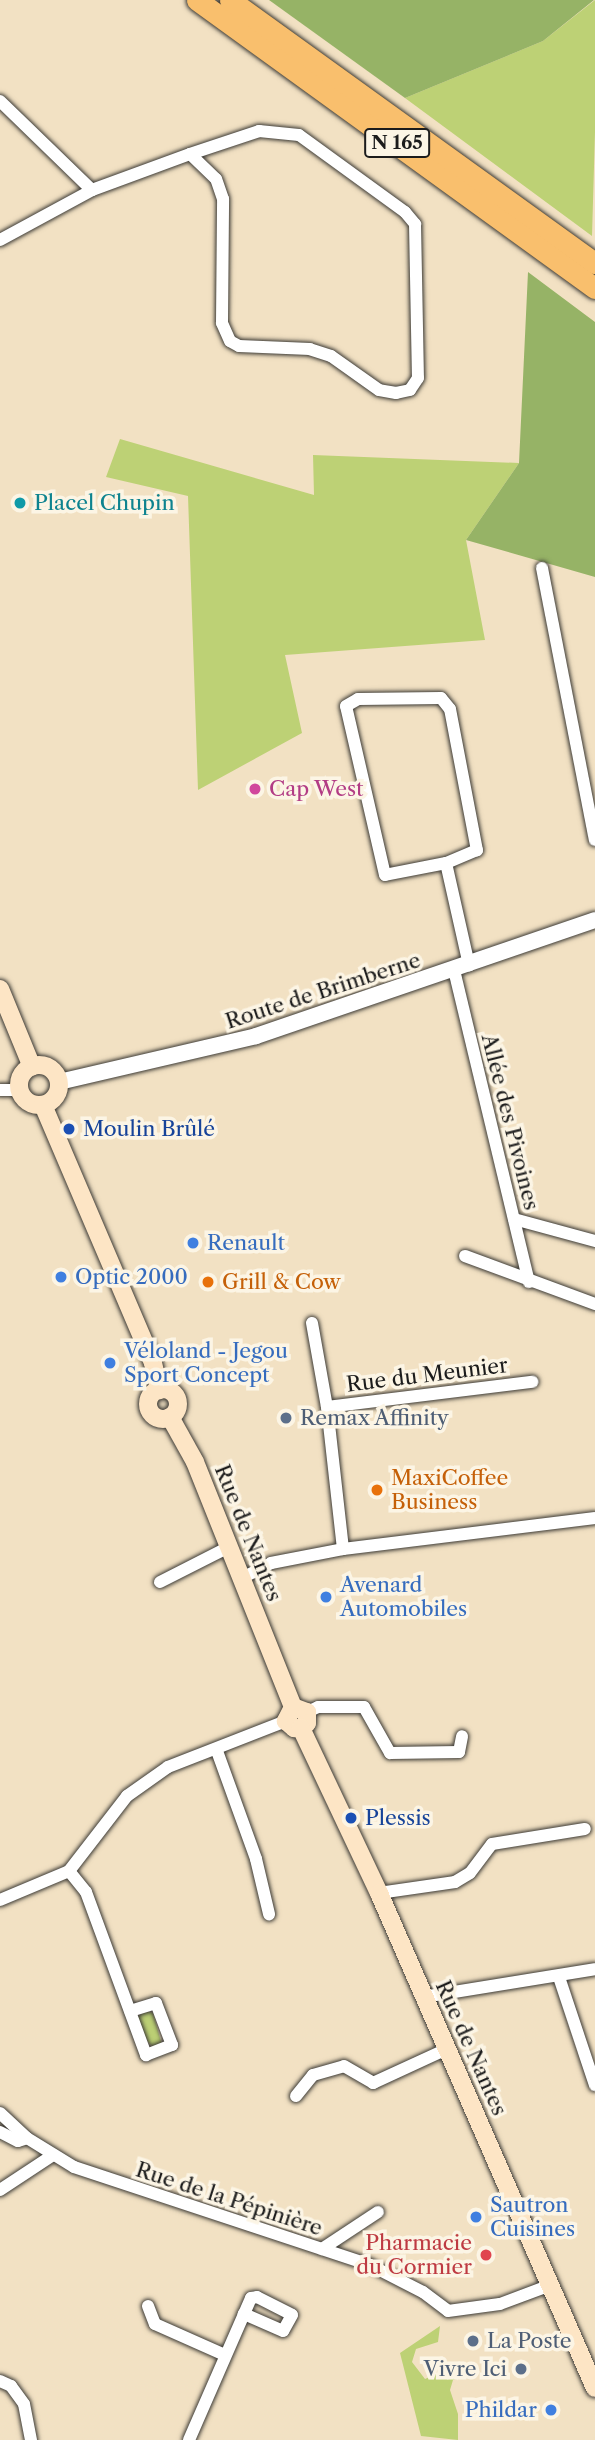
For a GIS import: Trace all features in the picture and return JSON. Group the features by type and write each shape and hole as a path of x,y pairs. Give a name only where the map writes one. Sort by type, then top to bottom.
{"highway":[{"name":"N 165","path":"197,0 595,288"},
{"name":"N 165","path":"230,0 595,263"}],"main road":[{"path":"0,989 32,1066"},
{"path":"32,1066 49,1068 59,1082 54,1099 44,1105 26,1100 20,1090 20,1078 32,1066"},
{"name":"Rue de Nantes","path":"44,1105 153,1363 159,1390 149,1398 150,1411 161,1419 170,1417 195,1462 297,1717 379,1893 548,2287 595,2388"}],"street":[{"path":"0,101 92,190"},
{"path":"0,240 92,190 190,154 259,131 299,135 405,212 417,231 418,378 410,390 397,393 379,390 331,356 310,349 239,346 230,341 222,323 223,199 216,179 190,154"},
{"path":"542,568 595,840"},
{"path":"441,698 450,709 478,844 477,850 446,863 385,875 346,706 358,699 441,698"},
{"name":"Allée des Pivoines","path":"446,863 461,967 514,1219 530,1282"},
{"name":"Route de Brimberne","path":"59,1082 256,1036 594,922"},
{"path":"0,1090 20,1090"},
{"path":"514,1219 595,1241"},
{"path":"465,1256 595,1304"},
{"name":"Rue du Meunier","path":"312,1323 327,1407 343,1549"},
{"name":"Rue du Meunier","path":"327,1407 532,1382"},
{"path":"242,1578 271,1563 343,1549 595,1518"},
{"path":"160,1582 229,1547"},
{"path":"0,1900 69,1871 127,1796 169,1768 217,1751 317,1707 364,1707 390,1754 459,1752 462,1736"},
{"path":"217,1751 256,1859 269,1914"},
{"path":"379,1893 455,1882 470,1873 492,1844 585,1829"},
{"path":"69,1871 86,1892 130,2011"},
{"path":"423,1997 595,1969"},
{"path":"559,1976 595,2085"},
{"path":"296,2096 313,2076 344,2066 373,2083 447,2049"},
{"name":"Rue de la Pépinière","path":"0,2113 27,2138 74,2168 370,2265 423,2292 448,2311 500,2304 548,2287"},
{"name":"Rue de la Pépinière","path":"0,2132 18,2141 27,2138"},
{"path":"0,2190 53,2155"},
{"path":"322,2249 378,2212"},
{"path":"148,2306 155,2324 225,2355"},
{"path":"189,2440 244,2314"},
{"path":"0,2382 11,2386 24,2404 31,2440"}],"green space":[{"path":"269,0 594,0 543,41 405,98"},
{"path":"595,0 592,236 405,98 543,41"},
{"path":"528,272 595,322 595,577 466,540 519,463"},
{"path":"120,439 314,495 313,455 519,463 466,540 485,640 285,655 302,733 198,790 188,496 106,477"},
{"path":"145,2011 153,2013 162,2045 154,2048 145,2039 138,2017"},
{"path":"440,2326 438,2342 416,2349 412,2362 425,2379 456,2365 459,2378 453,2380 450,2390 458,2414 458,2440 421,2436 400,2353"}],"place":[{"name":"Placel Chupin","path":"20,503"},
{"name":"Cap West","path":"255,789"},
{"name":"Moulin Brûlé","path":"69,1129"},
{"name":"Renault","path":"193,1243"},
{"name":"Optic 2000","path":"61,1277"},
{"name":"Grill & Cow","path":"208,1282"},
{"name":"Véloland - Jegou Sport Concept","path":"110,1363"},
{"name":"Remax Affinity","path":"286,1418"},
{"name":"MaxiCoffee Business","path":"377,1490"},
{"name":"Avenard Automobiles","path":"326,1597"},
{"name":"Plessis","path":"351,1818"},
{"name":"Sautron Cuisines","path":"476,2217"},
{"name":"Pharmacie du Cormier","path":"486,2255"},
{"name":"La Poste","path":"473,2341"},
{"name":"Vivre Ici","path":"521,2369"},
{"name":"Phildar","path":"551,2410"}]}
